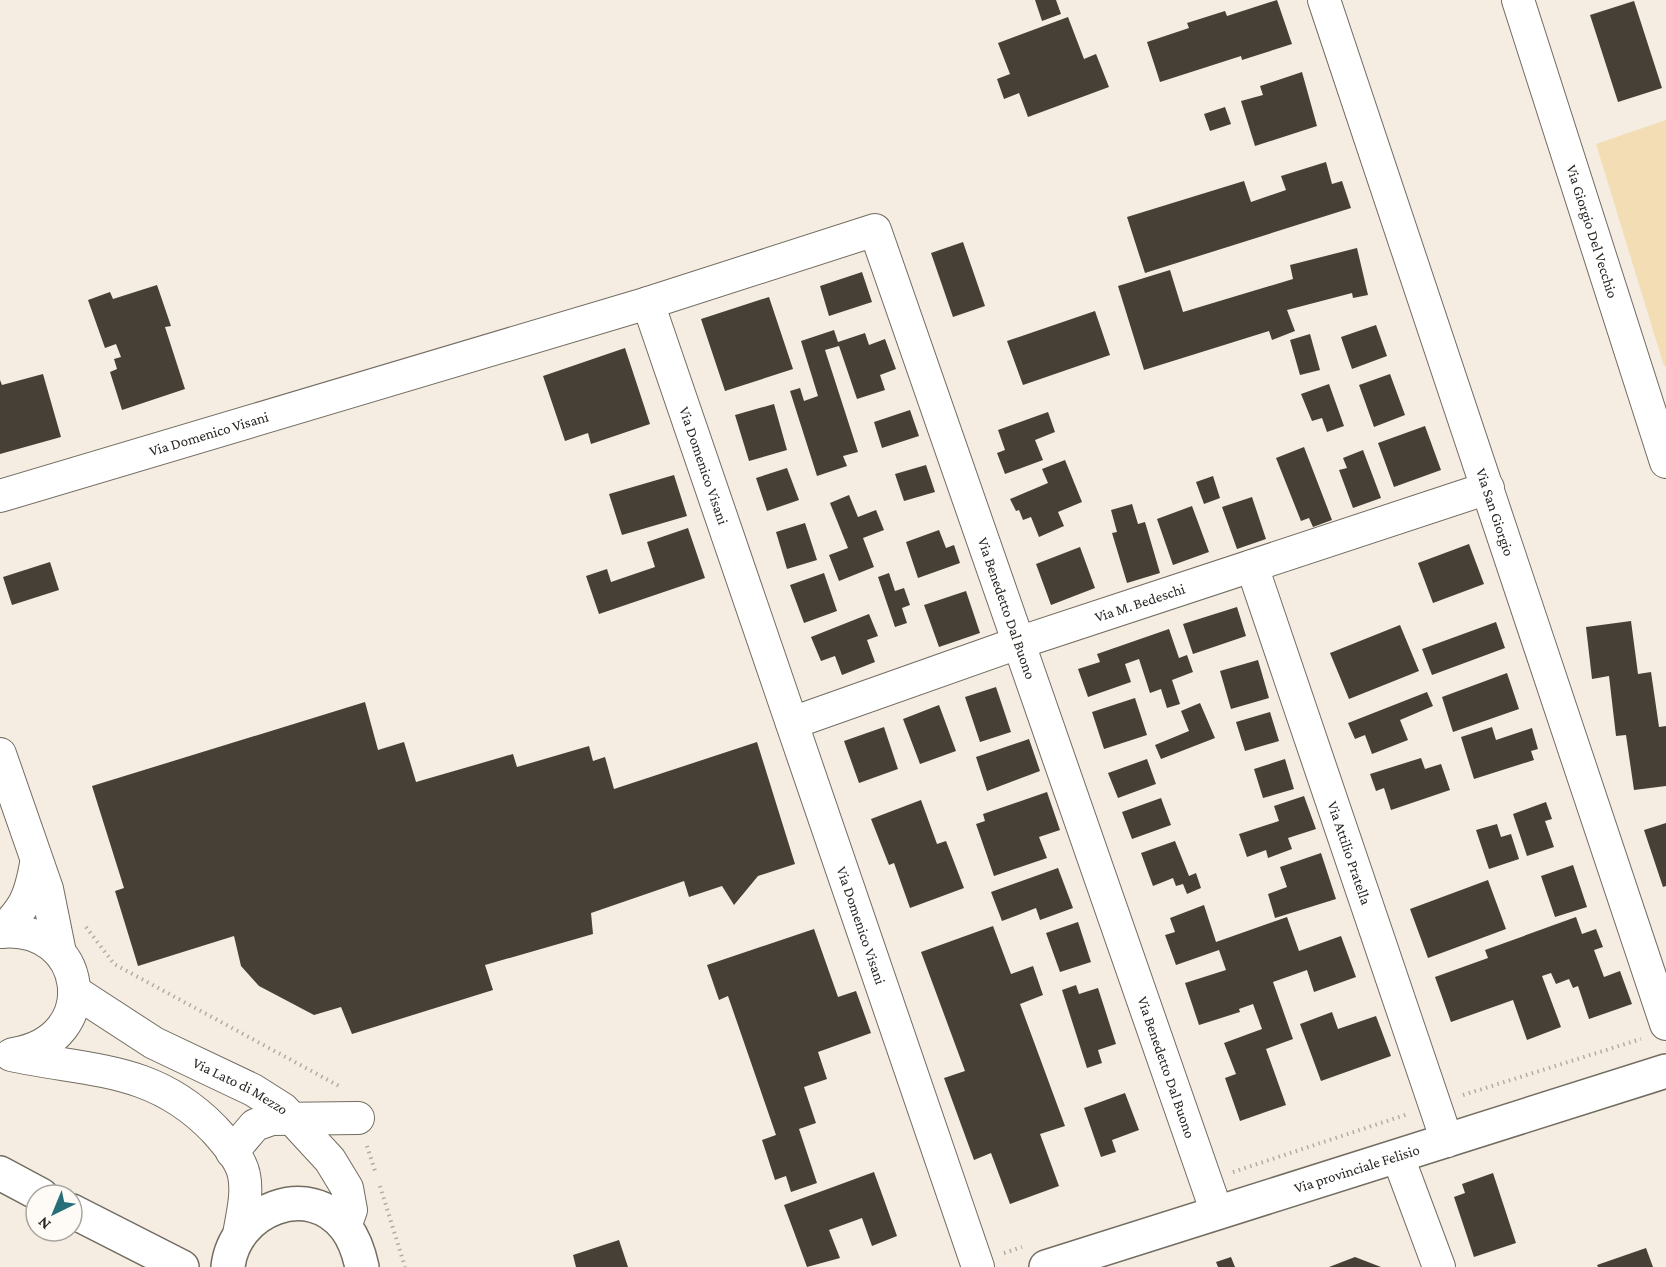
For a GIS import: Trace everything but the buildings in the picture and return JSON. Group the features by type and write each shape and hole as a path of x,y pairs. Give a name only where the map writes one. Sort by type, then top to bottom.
{"main road":[{"name":"Via provinciale Felisio","path":"1036,1256 1217,1213 1666,1071"},
{"path":"0,1173 24,1186"},
{"path":"228,1267 231,1249 239,1235 261,1214 290,1204 310,1206 329,1214 359,1252"},
{"path":"84,1217 182,1267"}],"street":[{"name":"Via San Giorgio","path":"1324,0 1488,488 1657,1030"},
{"name":"Via Giorgio Del Vecchio","path":"1518,0 1659,410 1666,462"},
{"name":"Via Benedetto Dal Buono","path":"648,303 875,230 1217,1213"},
{"name":"Via Domenico Visani","path":"0,496 648,303 977,1264"},
{"name":"Via M. Bedeschi","path":"792,723 1018,643 1488,488"},
{"name":"Via Attilio Pratella","path":"1252,566 1447,1141"},
{"path":"0,754 36,864 47,889 60,953"},
{"path":"0,932 19,914 31,895 36,864"},
{"path":"0,932 33,934 48,942 68,964 74,991 72,1011 49,1043 31,1052 6,1054"},
{"name":"Via Lato di Mezzo","path":"74,991 154,1043 253,1090 283,1109 330,1160 347,1188 359,1252"},
{"path":"6,1054 134,1077 154,1086 198,1113 226,1141 244,1174 244,1205 239,1235"},
{"path":"232,1152 255,1125 272,1119 358,1118"},
{"path":"1398,1157 1439,1267"}],"path":[{"path":"83,923 114,964 350,1091 405,1267"},
{"path":"1205,1182 1424,1109 1433,1102 1492,1088 1657,1030"},
{"path":"977,1264 1036,1256"}],"shaded area":[{"path":"1666,120 1666,366 1664,366 1596,144"}]}
